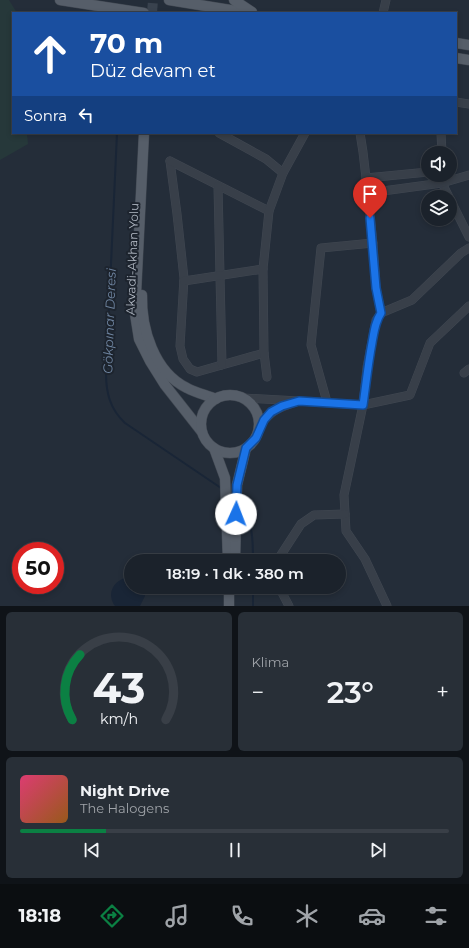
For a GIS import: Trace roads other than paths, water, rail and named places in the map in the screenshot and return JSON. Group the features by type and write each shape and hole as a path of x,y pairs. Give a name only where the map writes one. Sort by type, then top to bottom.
{"main road":[{"path":"60,0 132,12"},
{"path":"169,0 243,12"},
{"path":"234,0 252,12"},
{"path":"457,43 469,45"},
{"path":"457,58 469,60"},
{"name":"Akvadi-Akhan Yolu","path":"144,134 135,314 139,339 164,385 202,432"},
{"name":"Akvadi-Akhan Yolu","path":"150,134 142,290 144,323 152,349 169,375 186,388 216,399"},
{"path":"225,396 242,398 256,411 258,429 256,438 246,448 233,453 223,452 214,448 206,441 202,432 201,422 204,412 216,399 225,396"},
{"path":"214,448 225,478 228,554"},
{"path":"236,554 237,485 246,448"},
{"path":"229,594 229,606"},
{"path":"236,594 236,606"}],"street":[{"path":"383,12 386,0"},
{"path":"457,102 469,104"},
{"path":"220,134 266,159 282,173"},
{"path":"267,377 264,353 263,269 269,211 282,173 304,134"},
{"path":"360,134 368,193 376,288 381,313"},
{"path":"441,134 442,146"},
{"path":"264,353 197,372 190,369 183,359 180,346 184,281 170,161 269,211"},
{"path":"366,178 421,173"},
{"path":"457,177 469,175"},
{"path":"368,193 426,182"},
{"path":"218,186 222,365"},
{"path":"457,212 469,237"},
{"path":"327,402 312,345 321,248 373,243"},
{"path":"387,606 365,559 346,531 344,495 363,405 367,367 376,320 381,313 412,300 461,253 469,248"},
{"path":"184,281 263,269"},
{"path":"242,398 363,405 410,394 430,343 469,306"},
{"path":"258,429 271,412 282,406 299,401"},
{"path":"282,554 301,524 314,515 345,514"},
{"path":"283,594 289,606"}],"water":[{"path":"124,578 124,594 145,594 140,606 115,606 111,598 111,593 114,586"}],"waterway":[{"name":"Gökpınar Deresi","path":"117,134 106,373 108,394 112,406 125,423 221,488"},
{"name":"Gökpınar Deresi","path":"240,503 248,517 250,524 253,554"},
{"name":"Gökpınar Deresi","path":"253,594 253,606"}],"tunnel":[{"path":"152,12 153,0"}]}
